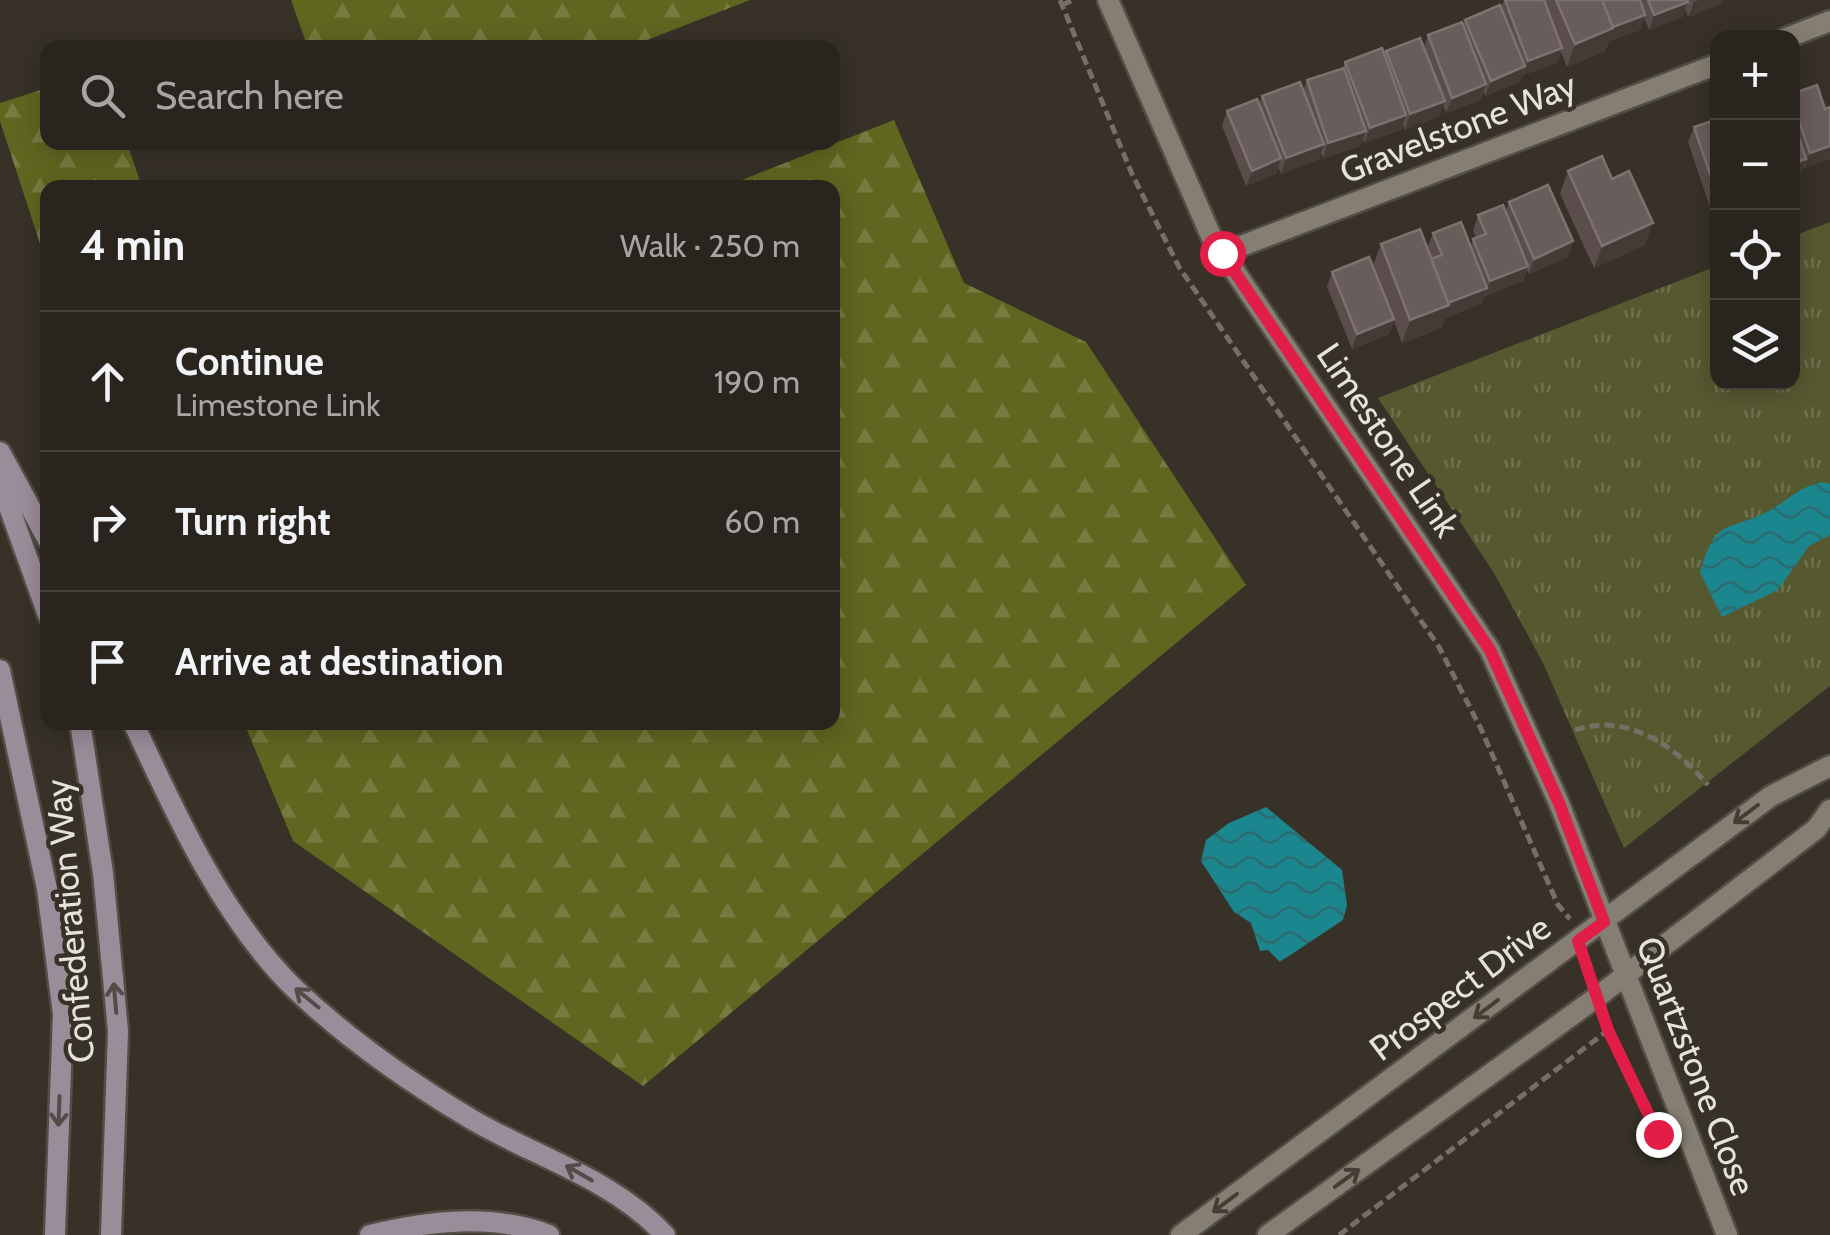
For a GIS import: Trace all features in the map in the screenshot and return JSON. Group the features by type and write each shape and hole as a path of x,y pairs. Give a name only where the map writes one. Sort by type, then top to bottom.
{"main road":[{"path":"0,452 40,525"},
{"path":"0,482 40,593"},
{"name":"Confederation Way","path":"0,670 47,889 62,1014 55,1235"},
{"name":"Confederation Way","path":"81,730 100,854 118,1031 110,1235"},
{"path":"137,730 207,870 293,986 399,1073 474,1121 614,1194 665,1235"},
{"path":"370,1235 416,1224 478,1221 549,1235"}],"street":[{"name":"Limestone Link","path":"1108,0 1183,178 1222,253 1490,650 1559,803 1604,922"},
{"path":"1800,33 1830,21"},
{"name":"Gravelstone Way","path":"1222,253 1710,67"},
{"name":"Prospect Drive","path":"1181,1235 1771,796 1830,766"},
{"path":"1268,1235 1597,997 1816,829 1830,810"},
{"name":"Quartzstone Close","path":"1604,922 1726,1235"}],"path":[{"path":"1073,0 1061,2 1132,174 1179,267 1440,647 1578,941"},
{"path":"1575,730 1606,722 1643,733 1679,755 1708,785"},
{"path":"1597,997 1608,1030 1658,1134"},
{"path":"1339,1235 1608,1030"}],"green space":[{"path":"291,0 750,0 647,40 305,40"},
{"path":"40,90 40,150 129,150 140,180 40,180 40,244 0,121 0,103"},
{"path":"894,120 964,283 1086,342 1246,585 643,1086 293,841 247,730 840,730 840,180 742,180 818,150 840,150 840,141"},
{"path":"1830,222 1830,686 1624,848 1543,663 1494,573 1378,398 1710,269 1710,390 1800,390 1800,233"}],"water":[{"path":"1823,482 1830,484 1830,535 1809,546 1778,590 1722,617 1700,572 1717,534"},
{"path":"1266,807 1342,870 1347,905 1343,920 1280,962 1268,950 1260,951 1251,923 1234,912 1201,861 1206,840 1229,823"}],"building":[{"path":"1505,0 1544,0 1562,48 1528,61"},
{"path":"1556,0 1602,0 1613,28 1575,44"},
{"path":"1602,0 1640,0 1645,15 1613,27"},
{"path":"1648,0 1687,0 1688,2 1654,15"},
{"path":"1500,5 1525,66 1491,81 1465,20"},
{"path":"1462,22 1486,84 1452,98 1428,35"},
{"path":"1420,38 1445,101 1410,114 1386,51"},
{"path":"1382,48 1406,115 1370,128 1345,62"},
{"path":"1344,68 1366,131 1328,143 1307,80"},
{"path":"1300,82 1324,144 1286,158 1262,96"},
{"path":"1817,85 1825,109 1830,107 1830,146 1810,153 1800,124 1800,91"},
{"path":"1257,99 1281,158 1252,171 1227,111"},
{"path":"1710,122 1710,174 1694,127"},
{"path":"1602,156 1612,179 1629,171 1653,223 1602,246 1568,171"},
{"path":"1548,185 1573,241 1534,259 1509,202"},
{"path":"1503,205 1528,266 1490,281 1473,239 1486,234 1478,215"},
{"path":"1461,222 1487,288 1448,303 1431,259 1442,255 1433,233"},
{"path":"1420,229 1449,305 1410,320 1381,244"},
{"path":"1369,257 1394,319 1357,334 1332,272"}],"route":[{"path":"1222,253 1490,650 1559,803 1593,890 1604,922 1578,941 1608,1030 1658,1134"}]}
